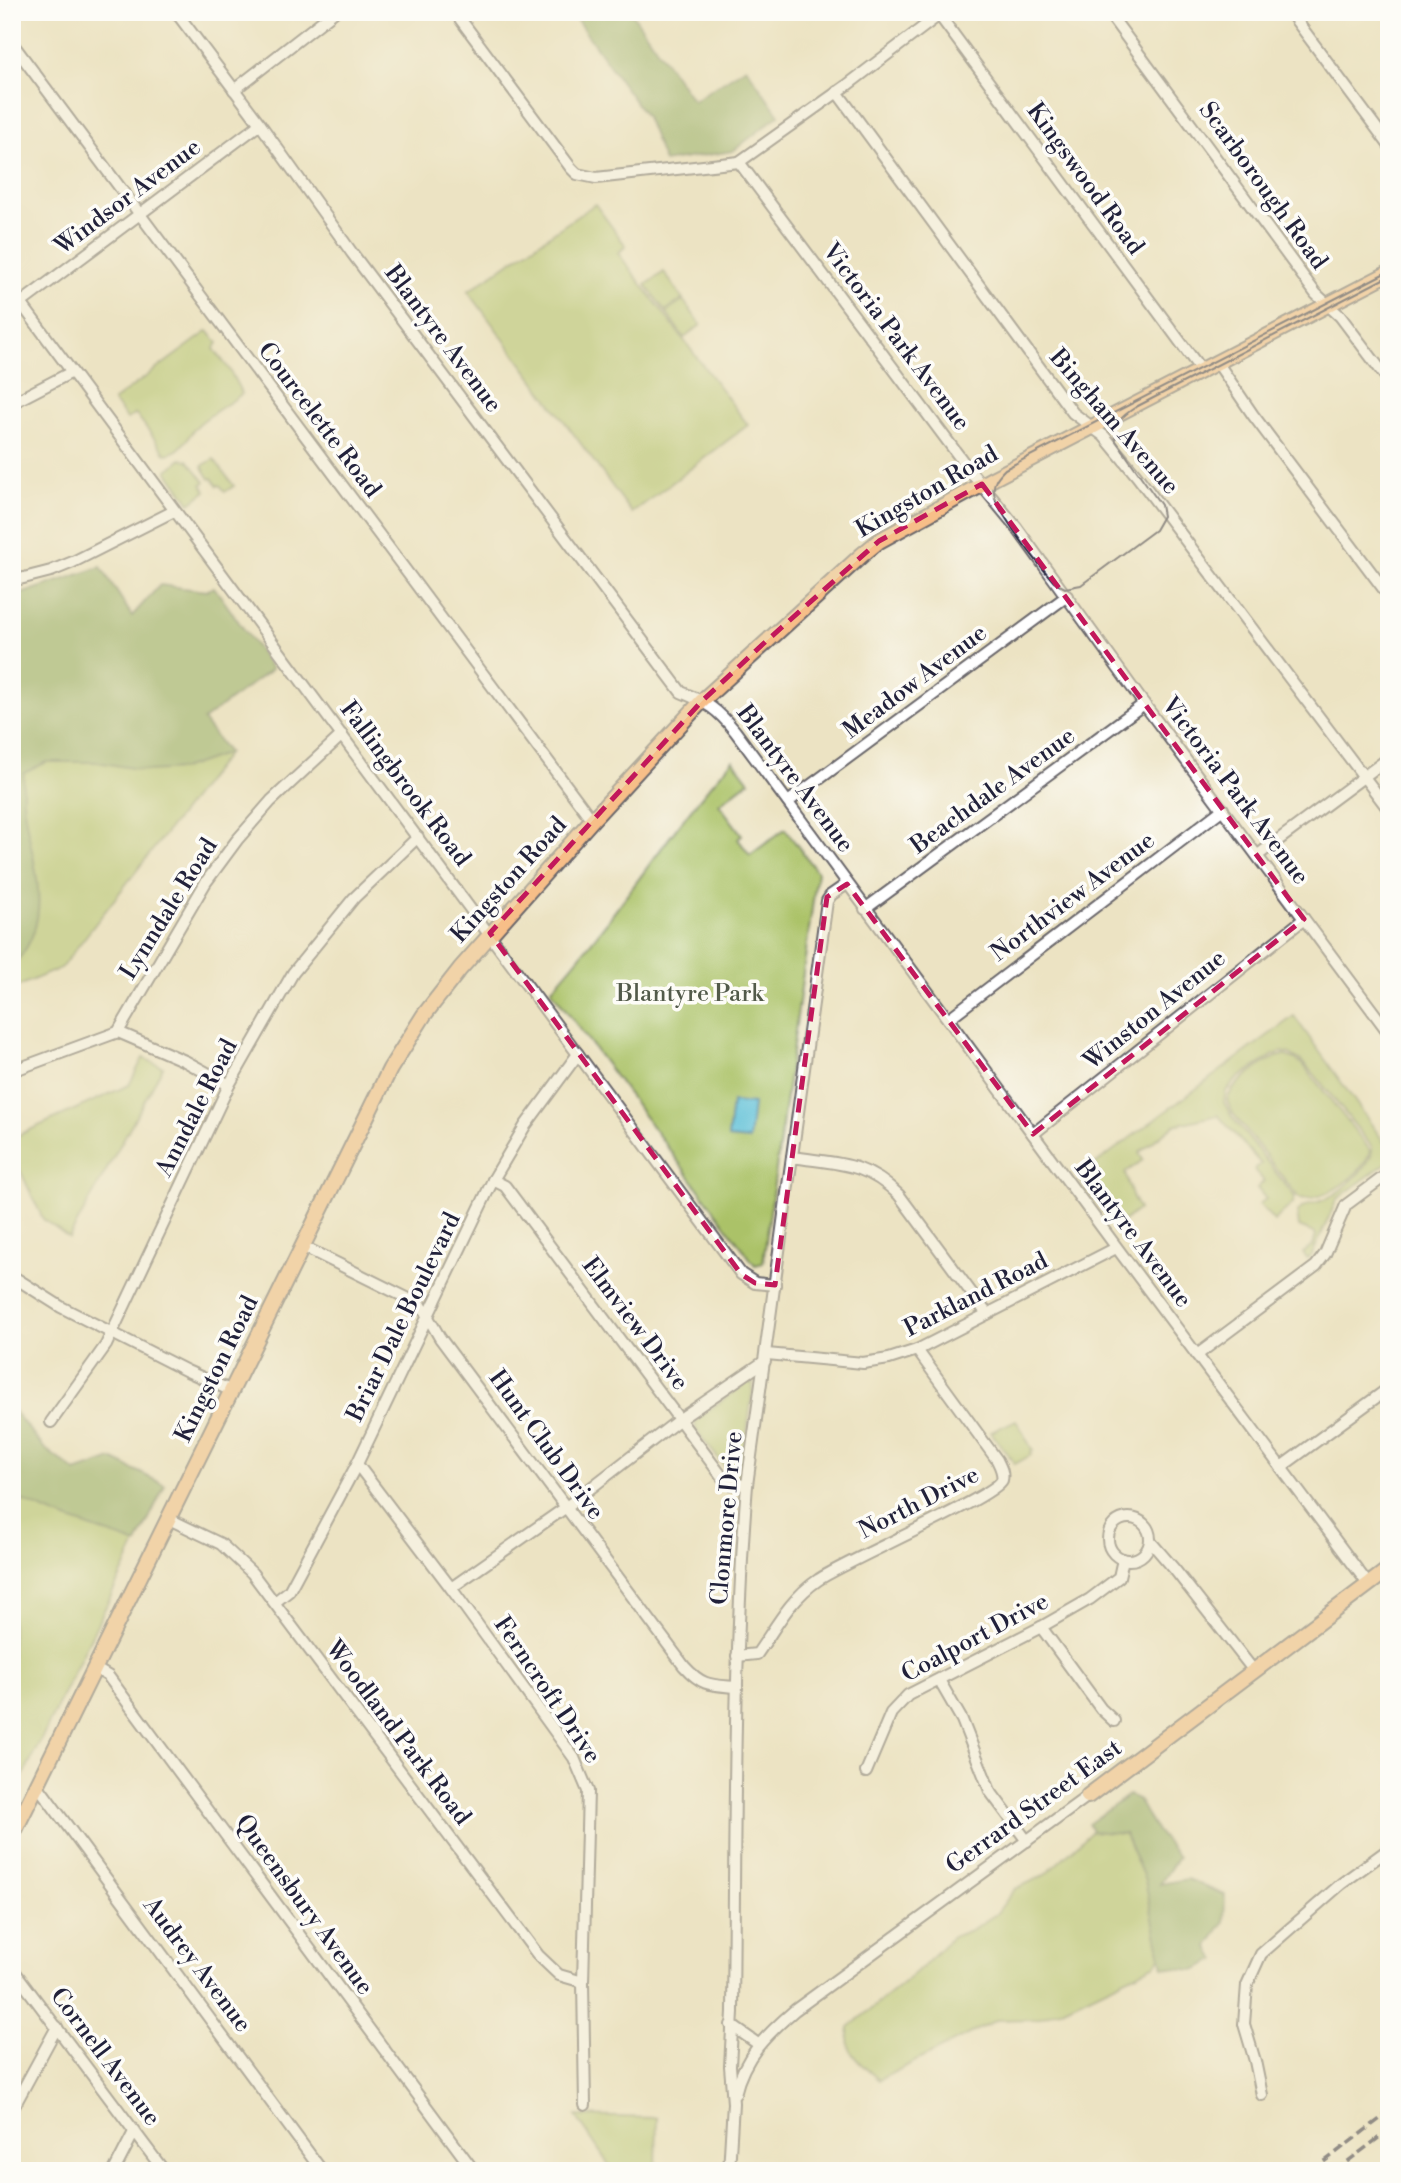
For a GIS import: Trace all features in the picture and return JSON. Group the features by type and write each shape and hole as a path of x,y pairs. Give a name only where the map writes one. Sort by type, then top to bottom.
{"main road":[{"name":"Kingston Road","path":"12,1836 390,1069 406,1042 453,978 490,933 702,701 879,541 982,484 1389,273"},
{"name":"Gerrard Street East","path":"1088,1796 1389,1569"}],"street":[{"name":"Blantyre Avenue","path":"176,12 360,264 681,692 719,712 788,802 1116,1248 1368,1584"},
{"path":"234,90 334,12"},
{"path":"455,12 577,174 596,178 739,162 837,92 940,13"},
{"name":"Scarborough Road","path":"1108,12 1317,294 1340,316 1389,381"},
{"path":"1290,12 1389,145"},
{"name":"Kingswood Road","path":"940,13 1202,370"},
{"name":"Courcelette Road","path":"12,43 592,820"},
{"name":"Bingham Avenue","path":"837,92 1073,413 1093,426 1110,443 1182,534 1389,810"},
{"name":"Windsor Avenue","path":"21,303 260,124"},
{"name":"Victoria Park Avenue","path":"739,162 1066,596 1389,1033"},
{"name":"Fallingbrook Road","path":"12,291 741,1274 755,1283 775,1284"},
{"path":"1217,362 1253,415 1389,596"},
{"path":"12,403 72,372"},
{"path":"12,581 39,575 73,562 174,511"},
{"name":"Meadow Avenue","path":"788,802 1066,596"},
{"name":"Beachdale Avenue","path":"866,909 1144,705"},
{"name":"Lynndale Road","path":"118,1032 206,882 237,840 271,801 342,735"},
{"path":"1258,855 1389,758"},
{"name":"Northview Avenue","path":"948,1019 1223,809"},
{"name":"Anndale Road","path":"51,1422 106,1345 229,1085 293,973 354,898 418,837"},
{"name":"Clonmore Drive","path":"729,2171 733,2103 730,2066 737,1656 747,1486 827,901 847,884"},
{"name":"Winston Avenue","path":"1033,1134 1304,919"},
{"path":"12,1071 118,1032 185,1061 229,1085"},
{"name":"Briar Dale Boulevard","path":"275,1602 289,1591 357,1464 493,1180 525,1126 578,1054"},
{"path":"792,1157 849,1165 867,1170 883,1179 899,1195 987,1314"},
{"path":"1197,1355 1313,1269 1325,1254 1346,1205 1389,1173"},
{"name":"Elmview Drive","path":"493,1180 505,1186 724,1480 731,1484 747,1486"},
{"name":"Hunt Club Drive","path":"302,1246 421,1305 440,1338 697,1681 711,1686 737,1687"},
{"name":"Parkland Road","path":"766,1357 863,1363 889,1359 917,1350 1116,1248"},
{"path":"12,1276 61,1307 232,1391"},
{"name":"North Drive","path":"737,1656 757,1654 786,1608 820,1579 866,1553 974,1501 993,1490 1002,1480 1003,1473 997,1460 917,1350"},
{"path":"451,1588 565,1508 766,1357"},
{"path":"1281,1467 1389,1388"},
{"name":"Ferncroft Drive","path":"357,1464 574,1758 588,1791 583,1982 585,2105"},
{"name":"Woodland Park Road","path":"169,1519 221,1544 252,1573 538,1955 559,1975 583,1982"},
{"path":"1123,1559 1109,1546 1109,1532 1117,1522 1137,1519 1147,1528 1150,1541 1254,1671"},
{"name":"Coalport Drive","path":"866,1772 891,1713 908,1695 1041,1628 1090,1599 1119,1577 1123,1559 1138,1558 1150,1541"},
{"path":"1041,1628 1101,1709 1114,1721"},
{"name":"Queensbury Avenue","path":"96,1669 110,1678 474,2171"},
{"path":"939,1680 962,1720 990,1791 1027,1841"},
{"name":"Audrey Avenue","path":"38,1786 322,2171"},
{"name":"Gerrard Street East","path":"733,2103 739,2078 758,2044 795,2010 1088,1796"},
{"path":"1262,2095 1244,2024 1247,1985 1261,1954 1342,1884 1389,1849"},
{"name":"Cornell Avenue","path":"12,1968 164,2171"},
{"path":"731,2025 758,2044"},
{"path":"12,2110 57,2027"},
{"path":"114,2171 134,2132"}],"highlighted area":[{"path":"982,484 1304,919 1033,1134 847,884 827,897 775,1285 755,1283 741,1274 490,933 702,701 763,644 879,541"}],"green space":[{"path":"571,12 631,12 693,101 746,67 779,115 733,151 664,162 646,117"},
{"path":"595,204 626,246 618,253 748,425 632,513 468,291"},
{"path":"664,272 683,299 665,311 646,285"},
{"path":"683,300 701,325 684,338 666,312"},
{"path":"208,331 218,343 214,349 229,369 242,394 199,424 177,450 166,454 136,414 127,419 113,401"},
{"path":"181,459 188,460 205,482 202,484 206,491 190,503 167,471"},
{"path":"214,459 234,486 225,492 210,479 202,466"},
{"path":"101,567 132,616 160,585 206,591 214,587 272,669 203,720 228,753 61,968 12,989 12,597"},
{"path":"101,567 132,616 160,585 206,591 214,587 272,669 203,720 228,753 182,769 149,771 97,762 47,762 24,773 23,800 35,864 38,907 35,928 27,947 12,966 12,597"},
{"name":"Blantyre Park","path":"733,760 749,781 719,804 742,835 738,839 750,855 785,829 817,872 763,1263 755,1265 551,990 598,933 686,816"},
{"path":"1294,1016 1389,1149 1389,1161 1337,1199 1312,1255 1307,1259 1303,1253 1313,1246 1316,1234 1299,1227 1297,1212 1308,1204 1326,1199 1348,1184 1368,1161 1372,1147 1314,1074 1300,1060 1281,1052 1238,1078 1226,1091 1224,1102 1232,1117 1295,1197 1293,1203 1274,1221 1259,1204 1266,1199 1257,1188 1264,1181 1254,1170 1261,1164 1218,1115 1174,1125 1139,1153 1143,1160 1125,1173 1139,1209 1119,1224 1112,1224 1080,1181 1090,1174 1087,1170"},
{"path":"1283,1055 1304,1066 1370,1150 1361,1168 1352,1177 1320,1196 1299,1198 1232,1112 1227,1101 1235,1087 1250,1073"},
{"path":"143,1058 163,1067 69,1238 43,1219 12,1153 12,1138 129,1085"},
{"path":"749,1381 753,1387 742,1472 734,1479 696,1430 695,1423 699,1417"},
{"path":"12,1409 44,1448 76,1472 112,1459 165,1485 12,1799"},
{"path":"12,1409 44,1448 76,1472 112,1459 165,1485 137,1544 53,1514 12,1496"},
{"path":"1016,1420 1033,1451 1015,1464 991,1432"},
{"path":"1129,1795 1138,1799 1153,1826 1178,1857 1160,1884 1187,1879 1225,1895 1224,1923 1208,1946 1216,1960 1194,1970 1163,1967 1145,1880 1125,1834 1092,1831 1088,1824"},
{"path":"1092,1831 1125,1834 1145,1880 1162,1955 1156,1964 1060,2010 1035,2019 996,2020 879,2080 855,2058 849,2045 849,2027 921,1968 952,1937 971,1930 996,1914 1015,1889 1045,1875"},
{"path":"576,2116 657,2118 656,2171 613,2171"}],"water":[{"path":"732,1102 753,1104 749,1140 728,1138"}],"tram line":[{"path":"1389,271 1005,469 994,486 997,501 1020,539 1054,582 1065,588 1081,585 1155,530 1163,516 1161,505 1116,441 1115,430 1122,417 1136,407 1389,276"}],"railway":[{"path":"1312,2171 1389,2112"},
{"path":"1335,2171 1389,2130"}]}
